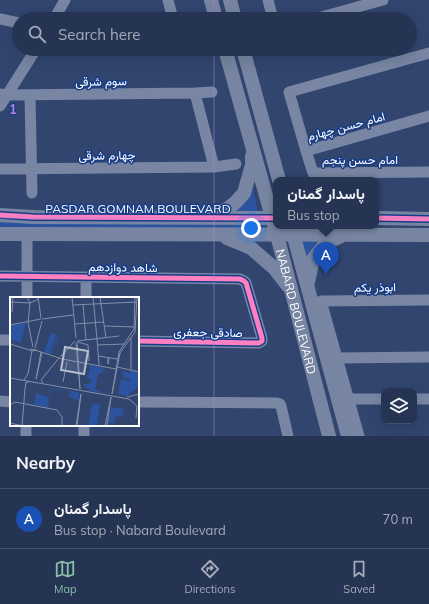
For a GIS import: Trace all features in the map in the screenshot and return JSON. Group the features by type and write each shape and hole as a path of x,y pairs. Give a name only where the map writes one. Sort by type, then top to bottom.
{"main road":[{"path":"211,0 214,12"},
{"path":"230,0 233,12"},
{"name":"NABARD BOULEVARD","path":"227,56 273,215"},
{"path":"245,56 278,177"},
{"path":"207,218 226,209 236,202 244,193 252,165 252,146"},
{"path":"274,163 282,177"},
{"name":"PASDAR GOMNAM BOULEVARD","path":"0,215 33,217 273,218"},
{"path":"379,218 429,219"},
{"name":"NABARD BOULEVARD","path":"276,229 328,436"},
{"path":"0,234 277,235 292,231 342,235 429,235"},
{"name":"NABARD BOULEVARD","path":"292,231 348,436"},
{"path":"219,235 252,248 274,268 291,289"},
{"path":"308,287 313,259 325,244 342,235"}],"street":[{"path":"58,12 65,0"},
{"path":"168,0 171,12"},
{"path":"268,0 271,12"},
{"path":"339,12 383,0"},
{"path":"0,19 12,22"},
{"name":"امام حسن چهارم","path":"429,53 289,92 306,152 429,116"},
{"path":"0,106 4,95 31,56"},
{"name":"سوم شرقی","path":"4,95 212,92"},
{"path":"195,93 214,167"},
{"path":"30,95 32,193"},
{"name":"امام حسن پنجم","path":"306,152 313,173 429,172"},
{"name":"چهارم شرقی","path":"0,169 214,167 236,164"},
{"path":"27,240 27,297"},
{"name":"شاهد دوازدهم","path":"0,276 244,280"},
{"path":"86,277 86,297"},
{"name":"صادقی جعفری","path":"139,341 259,343 262,341 262,338 244,280"},
{"name":"ابوذر یکم","path":"337,358 321,301 429,300"},
{"path":"359,436 337,358 429,357"},
{"path":"348,399 381,399"},
{"path":"417,399 429,399"},
{"path":"139,402 277,403 281,406 288,436"}],"shaded area":[{"path":"252,182 258,212 229,213"},
{"path":"0,220 248,225 256,228 0,229"},
{"path":"299,240 322,241 307,271"}],"cycle path":[{"path":"0,215 33,217 273,218"},
{"path":"379,218 429,219"},
{"path":"0,276 240,279 246,283 262,338 262,341 259,343 139,341"}],"place":[{"name":"پاسدار گمنان","path":"326,275"}]}
